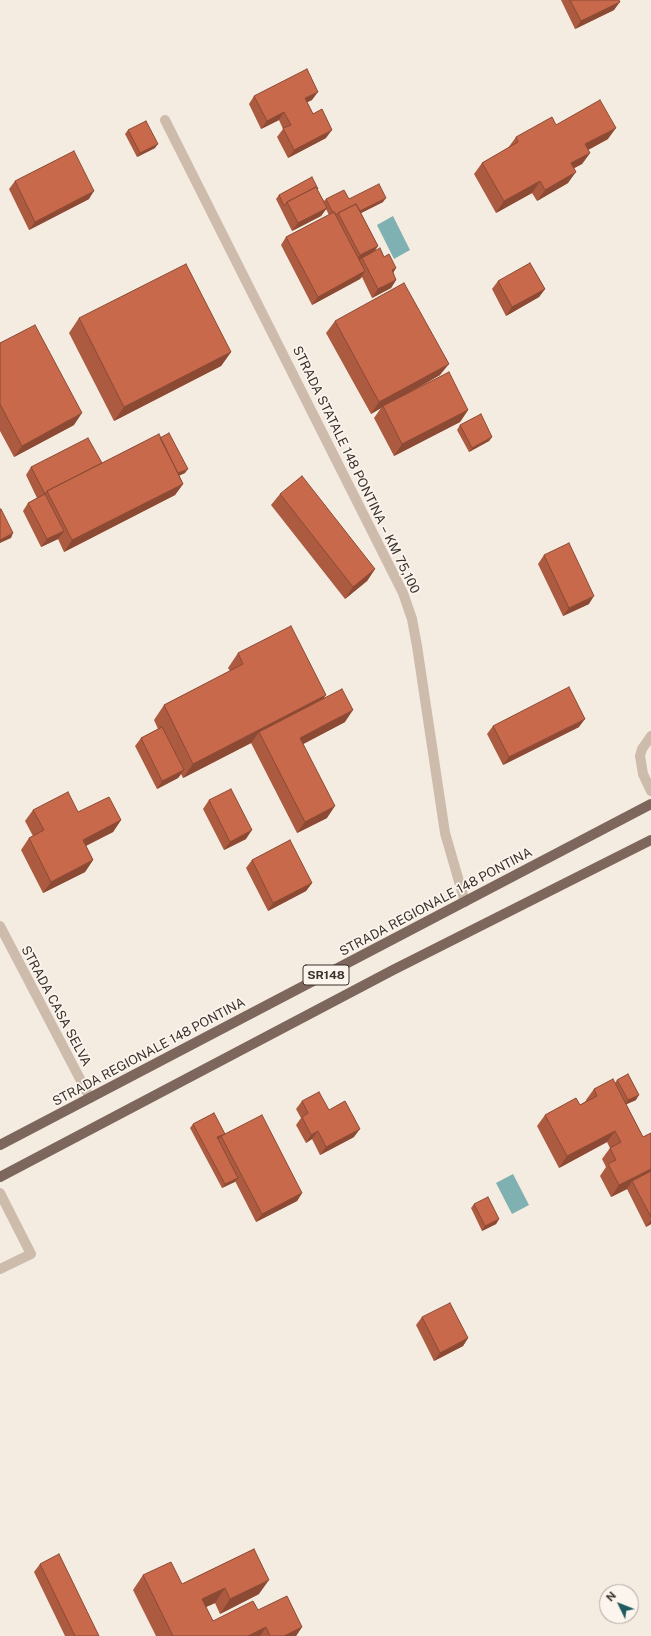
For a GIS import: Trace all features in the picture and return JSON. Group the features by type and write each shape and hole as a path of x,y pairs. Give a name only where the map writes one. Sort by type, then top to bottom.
{"main road":[{"name":"STRADA REGIONALE 148 PONTINA","path":"0,1145 651,804"},
{"name":"SR148","path":"0,1177 393,970 651,840"}],"street":[{"name":"STRADA STATALE 148 PONTINA – KM 75,100","path":"165,120 403,593 412,619 417,646 444,827 454,869 465,902"},
{"path":"651,736 642,749 640,756 643,774 651,791"},
{"name":"STRADA CASA SELVA","path":"1,929 90,1098"},
{"path":"0,1193 31,1254 0,1270"}],"water":[{"path":"393,216 410,250 394,259 377,225"},
{"path":"513,1174 529,1205 512,1214 496,1183"}],"building":[{"path":"570,0 619,0 620,2 581,21"},
{"path":"307,69 318,92 305,98 313,114 322,109 332,130 294,150 283,128 291,125 284,112 267,121 254,96"},
{"path":"600,100 616,128 585,144 590,153 571,163 576,172 545,190 540,181 504,201 482,163 518,142 516,137 552,117 556,125"},
{"path":"146,121 158,144 140,153 128,130"},
{"path":"74,151 94,191 35,222 15,181"},
{"path":"312,177 318,189 316,187 287,202 284,206 279,195"},
{"path":"379,184 386,198 360,211 356,204 336,215 334,212 333,213 326,199 344,190 349,199"},
{"path":"316,187 327,208 298,223 287,202"},
{"path":"356,204 378,246 360,255 338,213"},
{"path":"334,212 365,271 318,297 286,237"},
{"path":"380,248 384,257 389,254 396,268 392,270 396,280 378,289 362,258"},
{"path":"530,263 545,289 512,307 498,281"},
{"path":"186,264 231,352 124,407 79,318"},
{"path":"404,283 449,364 379,402 335,321"},
{"path":"35,325 82,413 22,446 0,404 0,343"},
{"path":"449,372 468,410 402,444 383,406"},
{"path":"481,414 492,437 472,448 460,425"},
{"path":"169,433 188,469 178,473 160,438"},
{"path":"159,434 183,484 72,540 47,491"},
{"path":"88,438 102,463 47,491 45,494 31,467"},
{"path":"302,476 375,569 353,587 280,494"},
{"path":"45,494 64,531 47,539 28,503"},
{"path":"0,509 13,533 0,540"},
{"path":"569,543 594,596 569,608 544,555"},
{"path":"291,626 326,695 193,764 164,705 243,664 238,653"},
{"path":"569,687 585,719 509,757 493,726"},
{"path":"342,689 353,710 300,738 335,806 305,822 259,732"},
{"path":"162,727 184,770 162,781 141,738"},
{"path":"231,789 252,830 230,842 209,800"},
{"path":"68,792 78,812 109,797 121,820 83,840 93,860 51,882 29,838 44,830 33,810"},
{"path":"290,840 312,883 273,903 252,860"},
{"path":"628,1074 639,1095 628,1100 617,1080"},
{"path":"613,1079 643,1137 651,1133 651,1169 619,1185 608,1164 616,1160 610,1148 621,1142 615,1131 567,1156 545,1115 576,1098 580,1105 597,1096 594,1089"},
{"path":"319,1092 329,1110 345,1101 360,1129 326,1147 318,1131 311,1135 302,1117 308,1113 302,1101"},
{"path":"214,1113 225,1134 217,1137 238,1178 225,1184 193,1124"},
{"path":"262,1115 302,1193 262,1214 221,1136"},
{"path":"651,1171 651,1217 632,1181"},
{"path":"488,1197 499,1219 485,1226 474,1204"},
{"path":"450,1303 468,1338 440,1353 422,1317"},
{"path":"254,1549 269,1580 230,1599 225,1588 202,1599 213,1621 253,1601 258,1610 287,1596 302,1627 284,1636 270,1636 266,1627 248,1636 173,1636 143,1575 171,1562 182,1584"},
{"path":"59,1554 99,1636 75,1636 40,1564"}]}
